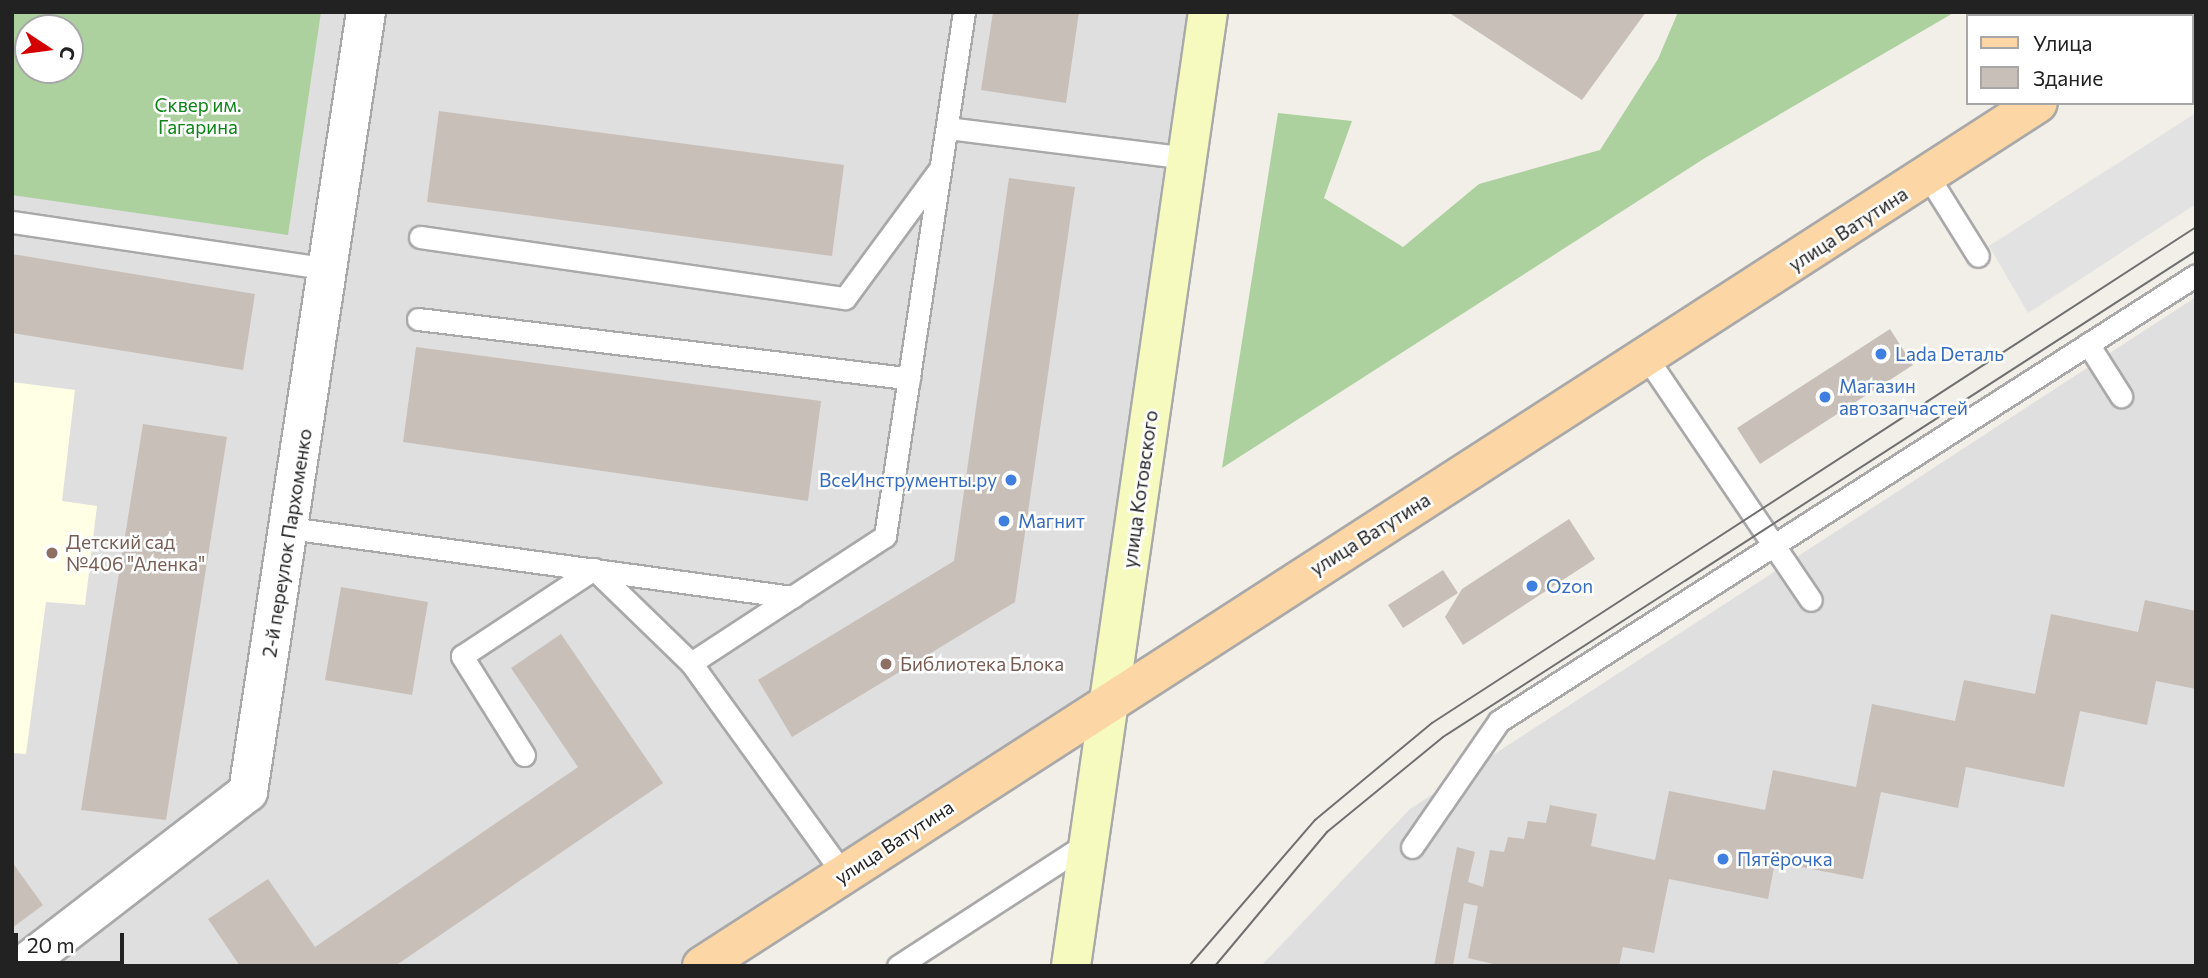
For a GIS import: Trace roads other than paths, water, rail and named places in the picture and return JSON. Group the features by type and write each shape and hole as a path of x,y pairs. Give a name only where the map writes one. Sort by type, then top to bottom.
{"main road":[{"name":"улица Котовского","path":"1071,966 1208,12"},
{"name":"улица Ватутина","path":"702,966 844,876 1110,699 1647,358 2035,105"}],"street":[{"name":"2-й переулок Пархоменко","path":"22,966 248,792 366,12"}],"lane":[{"path":"691,663 885,536 964,12"},
{"path":"947,128 1187,158"},
{"path":"420,237 845,298 941,168"},
{"path":"1928,176 1978,256"},
{"path":"12,222 329,269"},
{"path":"1412,848 1500,721 1776,547 2196,275"},
{"path":"418,319 909,378"},
{"path":"2088,344 2121,396"},
{"path":"1647,358 1811,600"},
{"path":"289,528 792,597"},
{"path":"594,569 691,663 844,876"},
{"path":"524,755 462,656 594,569"},
{"path":"898,966 1089,842"}],"tram line":[{"path":"1189,966 1315,820 1432,723 2196,227"},
{"path":"1215,966 1327,832 1443,737 2196,251"}],"place":[{"name":"Lada Dеталь","path":"1881,354"},
{"name":"Магазин автозапчастей","path":"1825,397"},
{"name":"ВсеИнструменты.ру","path":"1011,480"},
{"name":"Магнит","path":"1004,521"},
{"name":"Детский сад №406 \"Аленка\"","path":"52,553"},
{"name":"Ozon","path":"1532,586"},
{"name":"Библиотека Блока","path":"886,664"},
{"name":"Пятёрочка","path":"1723,859"}],"park label":[{"name":"Сквер им. Гагарина","path":"198,116"}]}
